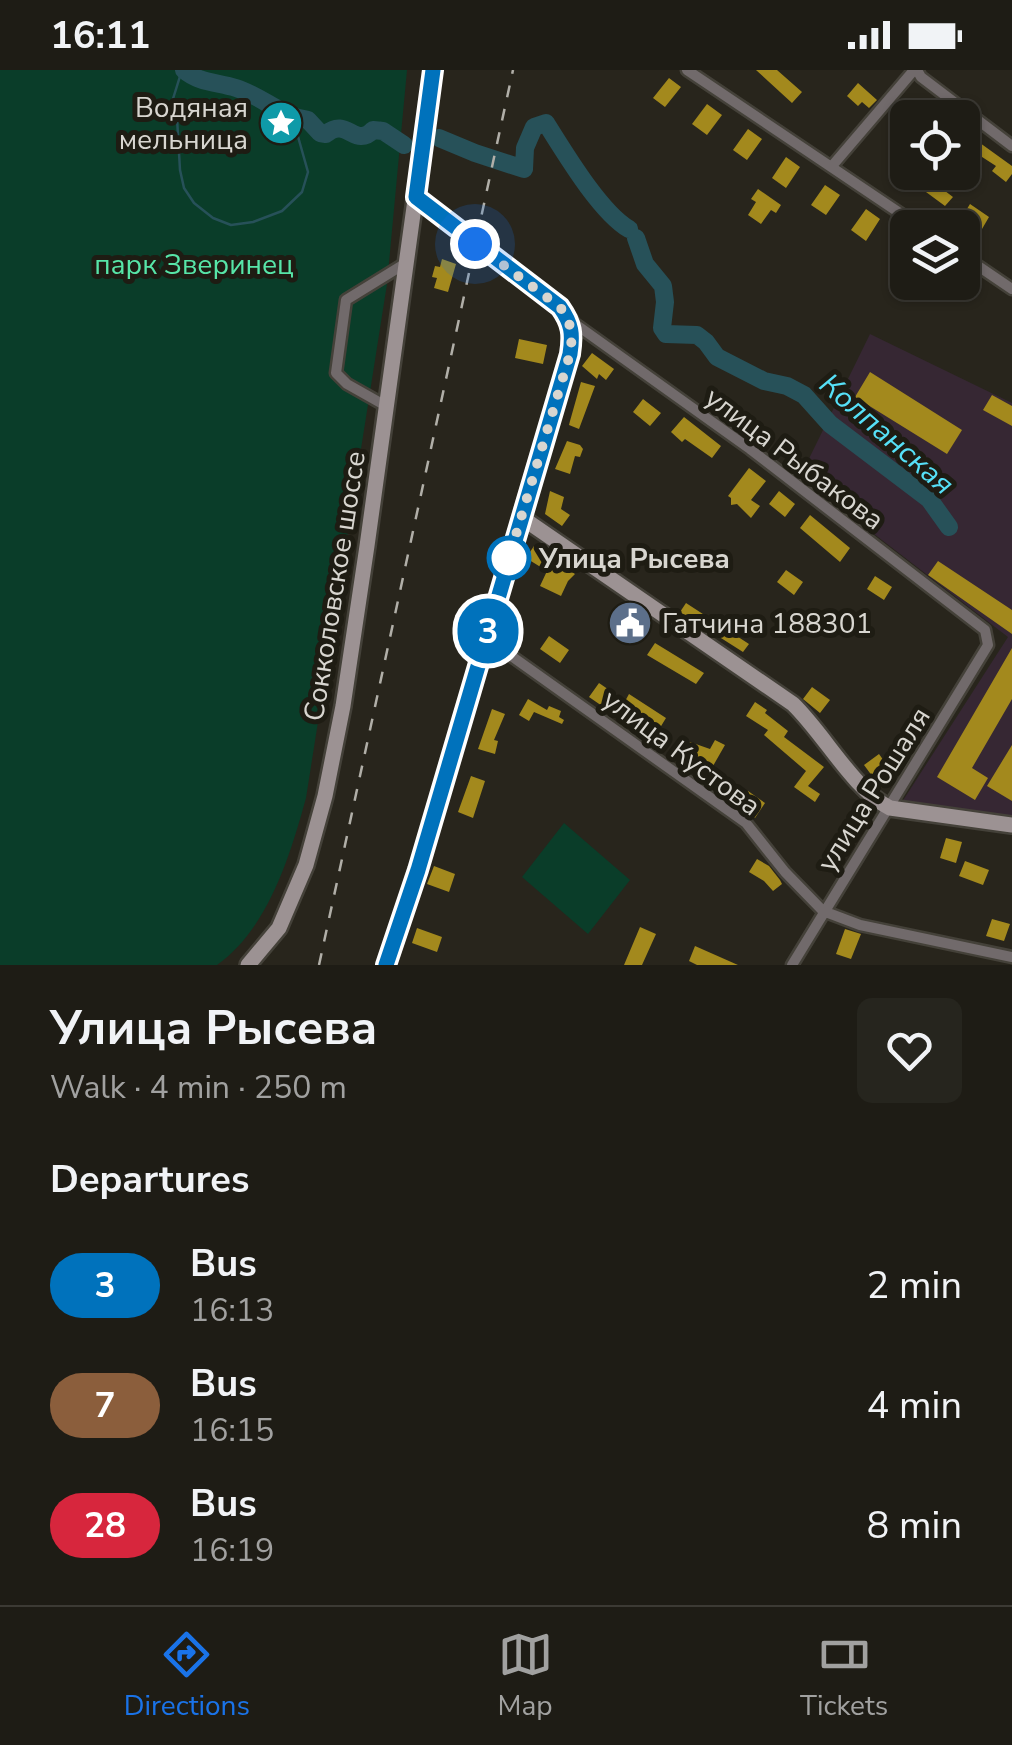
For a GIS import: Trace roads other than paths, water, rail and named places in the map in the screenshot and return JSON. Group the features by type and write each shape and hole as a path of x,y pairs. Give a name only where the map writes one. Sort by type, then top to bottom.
{"main road":[{"name":"Сокколовское шоссе","path":"248,965 279,928 306,865 326,796 343,706 433,70"},
{"path":"416,197 548,298 576,329 521,516 793,704 872,799 890,808 1012,825"}],"street":[{"path":"687,70 896,210"},
{"path":"832,166 916,70 1012,146"},
{"path":"386,406 347,384 336,373 346,300 407,262"},
{"path":"980,267 1012,289"},
{"name":"улица Рыбакова","path":"576,329 750,450 988,636"},
{"path":"386,965 521,516"},
{"name":"улица Рошаля","path":"792,965 988,645 988,636"},
{"name":"улица Кустова","path":"486,638 746,823 823,911 860,925 1012,958"}],"waterway":[{"path":"182,70 172,102 177,118 180,170 184,188 194,203 213,218 231,225 253,222 282,211 302,192 308,172 297,133 298,119"},
{"name":"Колпанская","path":"184,70 308,120 320,133 340,128 361,136 373,130 383,131 404,145"},
{"path":"373,130 381,123 390,136"},
{"name":"Колпанская","path":"439,138 524,169 525,148 534,127 546,123 595,196 629,229"},
{"name":"Колпанская","path":"636,238 645,264 663,286 662,328 666,334 697,335 717,357 764,381 804,395 830,424 929,499 949,527"}],"railway":[{"path":"319,965 513,70"}],"place":[{"name":"Водяная мельница","path":"281,123"},
{"name":"Улица Рысева","path":"509,558"},
{"name":"Гатчина 188301","path":"630,623"}],"park label":[{"name":"парк Зверинец","path":"194,264"}]}
